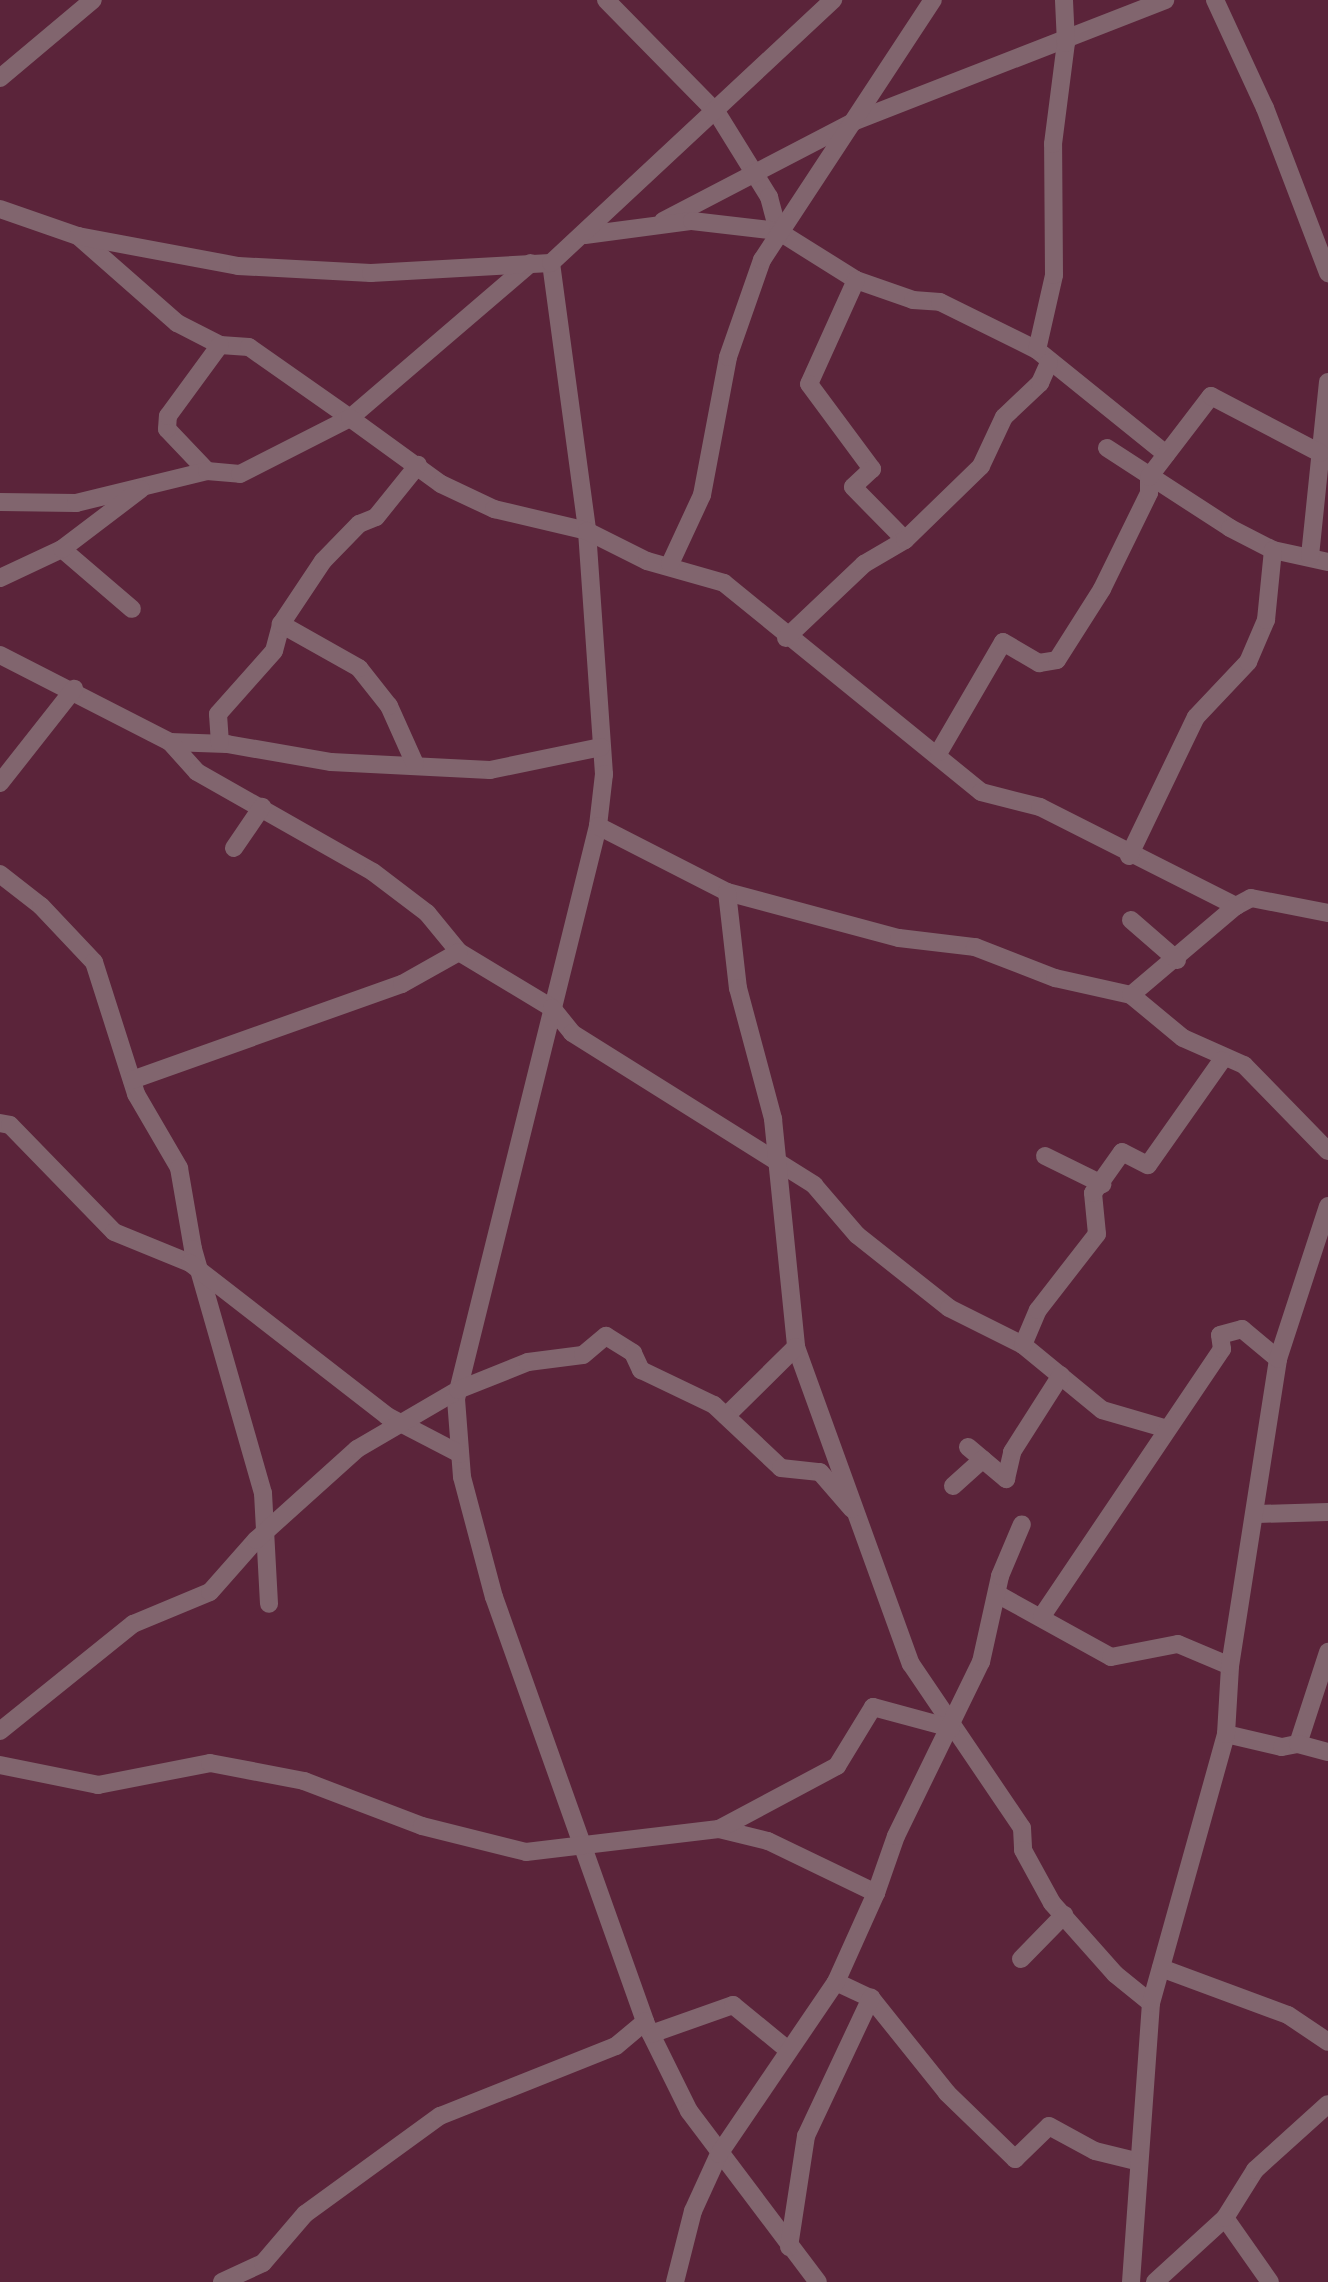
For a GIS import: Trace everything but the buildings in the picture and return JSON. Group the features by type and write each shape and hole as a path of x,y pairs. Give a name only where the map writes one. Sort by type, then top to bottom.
{"street":[{"path":"0,78 93,0"},
{"path":"606,0 717,113 756,173 778,231"},
{"path":"0,209 79,236 237,266 371,273 551,263 717,113 833,0"},
{"path":"670,564 702,495 739,321 778,231 855,121 933,0"},
{"path":"786,638 864,564 905,540 981,466 1004,417 1040,383 1054,275 1053,144 1066,43 1064,0"},
{"path":"659,223 855,121 1066,43 1165,0"},
{"path":"1214,0 1265,108 1328,272"},
{"path":"585,235 659,223 778,231 856,280 940,302 1043,356 1166,454"},
{"path":"79,236 156,308 220,345 249,347 418,465 441,484 494,509 587,531 647,561 670,564 724,583 786,638 939,752 981,792 1040,807 1129,856 1236,906"},
{"path":"551,263 587,531 601,747 598,826 458,1390 460,1454 494,1597 648,2028 719,2154 818,2282"},
{"path":"0,502 76,503 153,481 207,471 240,474 350,418 531,264"},
{"path":"856,280 810,384 872,469 853,487 905,540"},
{"path":"207,471 167,429 168,416 220,345"},
{"path":"1310,556 1328,382"},
{"path":"939,752 1003,642 1039,663 1057,660 1102,589 1149,493 1149,477 1211,396 1320,453"},
{"path":"1107,448 1149,477 1273,550 1328,562"},
{"path":"220,743 218,714 274,651 281,624 323,561 359,524 376,517 418,465"},
{"path":"0,578 62,549 153,481"},
{"path":"62,549 132,609"},
{"path":"1129,856 1196,717 1248,662 1266,620 1273,550"},
{"path":"281,624 359,668 389,706 415,764"},
{"path":"0,655 43,681 74,689 170,742 197,772 373,872 427,913 459,952 552,1008 572,1033 814,1185 858,1235 948,1308 1024,1345 1102,1410 1164,1428"},
{"path":"0,782 74,689"},
{"path":"170,742 220,743 281,757 489,770 601,747"},
{"path":"234,848 262,807"},
{"path":"598,826 727,892 899,938 975,947 1055,978 1131,995 1222,1060 1244,1065 1328,1151"},
{"path":"0,874 41,905 94,962 132,1080 179,1168 199,1269 263,1493 269,1604"},
{"path":"727,892 738,988 764,1081 779,1165 796,1348 911,1664 951,1728 1023,1828 1023,1850 1063,1916 1151,2003"},
{"path":"1131,995 1177,960 1236,906 1251,898 1328,913"},
{"path":"1131,920 1177,960"},
{"path":"132,1080 402,984 459,952"},
{"path":"1024,1345 1038,1310 1097,1234 1093,1194 1122,1152 1148,1165 1222,1060"},
{"path":"0,1123 10,1125 114,1232 199,1269 401,1423 460,1454"},
{"path":"1045,1156 1102,1184"},
{"path":"1131,2282 1136,2161 1150,2077 1151,2003 1226,1734 1230,1667 1257,1514 1278,1359 1328,1206"},
{"path":"1042,1616 1164,1428 1222,1349 1220,1335 1242,1329 1278,1359"},
{"path":"0,1731 133,1624 210,1592 264,1532 357,1449 458,1390 528,1362 583,1355 606,1336 633,1353 642,1370 726,1416 781,1468 820,1472 857,1516"},
{"path":"726,1416 796,1348"},
{"path":"968,1447 1006,1479 1012,1452 1060,1376"},
{"path":"953,1486 983,1460"},
{"path":"1257,1514 1328,1511"},
{"path":"675,2282 693,2211 719,2154 836,1982 981,1662 997,1594 1022,1524"},
{"path":"997,1594 1042,1616 1111,1657 1178,1644 1230,1667"},
{"path":"1298,1744 1328,1652"},
{"path":"0,1765 98,1785 210,1763 304,1781 422,1826 526,1852 583,1848 719,1829 837,1766 873,1707 951,1728"},
{"path":"1226,1734 1282,1747 1298,1744 1328,1752"},
{"path":"719,1829 768,1841 876,1893"},
{"path":"1021,1959 1063,1916"},
{"path":"1161,1968 1288,2015 1328,2042"},
{"path":"836,1982 871,1998 947,2093 1015,2159 1049,2126 1096,2151 1136,2161"},
{"path":"789,2247 806,2136 871,1998"},
{"path":"222,2282 263,2263 305,2214 440,2116 616,2046 648,2028 733,2006 788,2050"},
{"path":"1155,2282 1225,2218 1255,2170 1328,2105"},
{"path":"1225,2218 1270,2282"}]}
